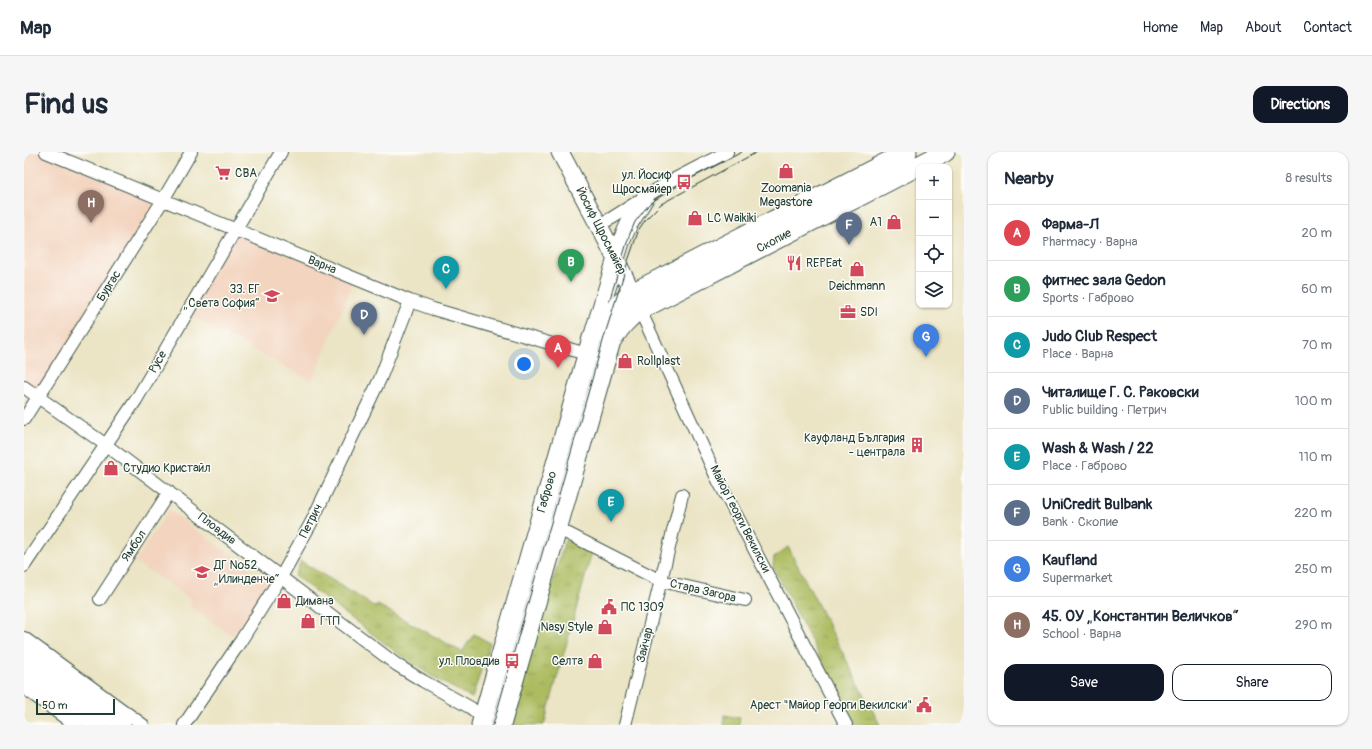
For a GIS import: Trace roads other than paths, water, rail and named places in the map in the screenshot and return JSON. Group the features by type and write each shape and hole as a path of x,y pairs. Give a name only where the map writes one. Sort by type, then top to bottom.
{"main road":[{"name":"Скопие","path":"589,347 608,315 631,297 907,152"},
{"name":"Скопие","path":"631,297 945,152"},
{"name":"Скопие","path":"611,341 626,320 631,297"},
{"name":"Габрово","path":"502,725 611,341"},
{"name":"Габрово","path":"484,723 539,519 589,347"},
{"path":"24,655 121,725"},
{"path":"24,672 97,725"}],"street":[{"name":"Варна","path":"46,152 410,301 433,309 589,347 606,360"},
{"name":"Бургас","path":"24,419 163,200 191,152"},
{"name":"Русе","path":"24,566 136,400 281,152"},
{"name":"Йосиф Щросмайер","path":"560,152 616,260 631,297"},
{"path":"598,225 670,182 727,152"},
{"name":"Габрово","path":"589,347 621,242 629,224 645,198"},
{"name":"Майор Георги Векилски","path":"631,297 718,478 846,725"},
{"name":"Петрич","path":"184,725 240,642 281,577 311,523 380,379 410,301"},
{"name":"Пловдив","path":"24,387 106,445 397,665 471,708 484,723"},
{"name":"Ямбол","path":"100,599 169,492"},
{"name":"Зайчар","path":"625,725 682,495"},
{"name":"Стара Загора","path":"539,519 661,581 745,600"},
{"path":"24,638 142,725"},
{"path":"24,688 60,720 75,725"}],"tram line":[{"path":"609,302 629,236 635,222 650,203 684,182 742,152"},
{"path":"493,725 605,334 639,229 646,219 661,204 757,152"}],"place":[{"name":"Zoomania Megastore","path":"786,171"},
{"name":"CBA","path":"223,173"},
{"name":"ул. Йосиф Щросмайер","path":"684,182"},
{"name":"LC Waikiki","path":"695,218"},
{"name":"A1","path":"894,222"},
{"name":"45. ОУ „Константин Величков“","path":"91,223"},
{"name":"UniCredit Bulbank","path":"849,245"},
{"name":"REPEat","path":"794,263"},
{"name":"Deichmann","path":"857,269"},
{"name":"фитнес зала Gedon","path":"571,282"},
{"name":"Judo Club Respect","path":"446,289"},
{"name":"33. ЕГ „Света София“","path":"272,296"},
{"name":"SDI","path":"848,312"},
{"name":"Читалище Г. С. Раковски","path":"364,335"},
{"name":"Kaufland","path":"926,357"},
{"name":"Rollplast","path":"625,361"},
{"name":"Фарма-Л","path":"558,368"},
{"name":"Кауфланд България - централа","path":"917,445"},
{"name":"Студио Кристайл","path":"111,468"},
{"name":"Wash & Wash / 22","path":"611,522"},
{"name":"ДГ №52 „Илинденче“","path":"202,572"},
{"name":"Димана","path":"284,601"},
{"name":"ПС 1309","path":"609,607"},
{"name":"ГТП","path":"308,621"},
{"name":"Nasy Style","path":"605,627"},
{"name":"ул. Пловдив","path":"512,661"},
{"name":"Селта","path":"595,661"},
{"name":"Арест \"Майор Георги Векилски\"","path":"924,705"}]}
